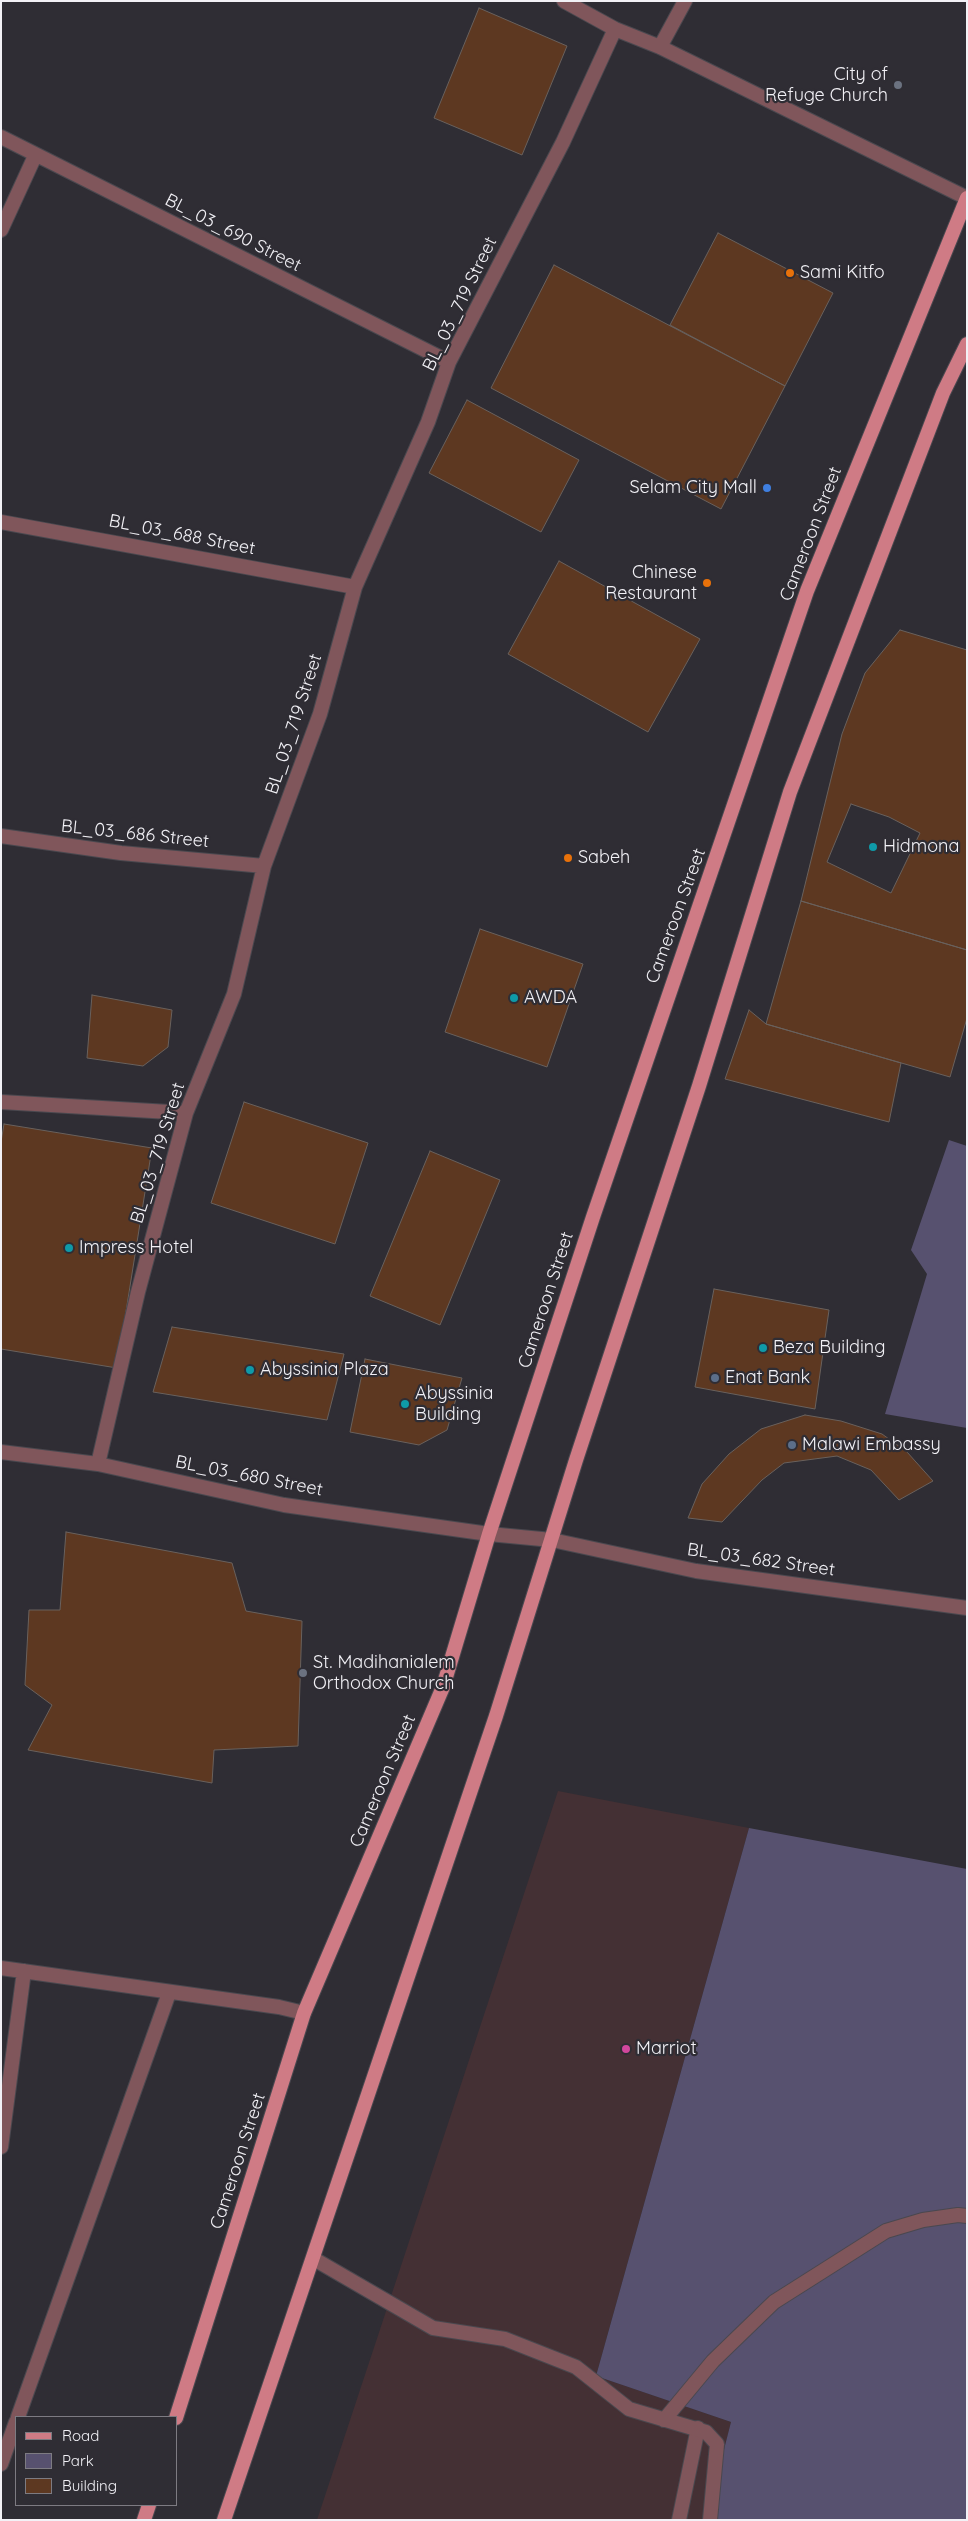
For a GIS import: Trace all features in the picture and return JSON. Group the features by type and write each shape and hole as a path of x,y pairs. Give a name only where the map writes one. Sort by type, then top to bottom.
{"main road":[{"name":"Cameroon Street","path":"177,2416 304,2013 443,1687 489,1534 650,1045 733,813 808,591 967,198"},
{"path":"224,2520 314,2259 496,1716 699,1086 790,792 943,393 967,344"},
{"path":"144,2520 149,2506"}],"street":[{"path":"564,1 615,29 660,47 967,198"},
{"path":"660,47 685,1"},
{"name":"BL_03_719 Street","path":"98,1464 138,1292 186,1113 234,994 264,866 320,714 355,587 428,422 449,362 563,142 615,29"},
{"name":"BL_03_690 Street","path":"1,137 35,156 449,362"},
{"path":"1,230 35,156"},
{"name":"BL_03_688 Street","path":"1,522 55,530 355,587"},
{"name":"BL_03_686 Street","path":"1,836 121,853 264,866"},
{"path":"1,1102 186,1113"},
{"name":"BL_03_680 Street","path":"1,1452 98,1464 284,1505 489,1534 552,1540"},
{"name":"BL_03_682 Street","path":"552,1540 696,1571 967,1608"},
{"path":"1,1968 168,1993 279,2007 304,2013"},
{"path":"1,2148 24,1971"},
{"path":"18,2416 168,1993"},
{"path":"664,2420 713,2361 774,2302 886,2231 923,2220 967,2216"},
{"path":"314,2259 433,2328 505,2339 576,2367 629,2409 698,2428 706,2432 717,2444 710,2520"},
{"path":"1,2464 15,2425"},
{"path":"680,2520 698,2428"}],"shaded area":[{"path":"558,1791 749,1828 596,2376 731,2422 706,2520 317,2520"}],"green space":[{"path":"949,1140 967,1146 967,1428 885,1414 927,1274 911,1250"},
{"path":"749,1828 967,1869 967,2520 706,2520 731,2422 596,2376"}],"building":[{"path":"479,8 567,46 522,155 434,118"},
{"path":"718,233 833,293 785,386 670,325"},
{"path":"554,265 785,386 721,509 491,388"},
{"path":"467,400 579,460 541,532 429,473"},
{"path":"559,561 700,639 648,732 508,654"},
{"path":"900,630 967,650 967,950 801,901 842,734 865,673"},
{"name":"Hidmona","path":"851,804 889,817 920,833 891,893 827,862"},
{"path":"801,901 967,950 967,1018 950,1077 766,1024"},
{"name":"AWDA","path":"480,929 583,964 547,1067 445,1032"},
{"path":"92,995 172,1010 168,1047 143,1066 87,1058"},
{"path":"749,1010 766,1024 901,1063 889,1122 725,1079"},
{"path":"244,1102 368,1143 335,1244 211,1203"},
{"name":"Impress Hotel","path":"4,1124 152,1148 117,1368 1,1349 1,1142"},
{"path":"430,1151 500,1180 440,1325 370,1296"},
{"name":"Beza Building","path":"714,1289 829,1310 815,1409 695,1387"},
{"name":"Abyssinia Plaza","path":"172,1327 344,1354 327,1420 153,1392"},
{"name":"Abyssinia Building","path":"365,1359 462,1378 447,1430 419,1445 350,1432"},
{"path":"805,1415 841,1421 882,1434 907,1452 933,1481 899,1500 871,1470 837,1456 784,1463 762,1480 722,1522 688,1518 702,1484 729,1454 761,1429"},
{"path":"66,1532 232,1563 246,1611 302,1621 298,1746 214,1750 212,1783 28,1750 52,1705 25,1685 29,1610 60,1610"}],"place":[{"name":"City of Refuge Church","path":"898,85"},
{"name":"Sami Kitfo","path":"790,273"},
{"name":"Selam City Mall","path":"767,488"},
{"name":"Chinese Restaurant","path":"707,583"},
{"name":"Hidmona","path":"873,847"},
{"name":"Sabeh","path":"568,858"},
{"name":"AWDA","path":"514,998"},
{"name":"Impress Hotel","path":"69,1248"},
{"name":"Beza Building","path":"763,1348"},
{"name":"Abyssinia Plaza","path":"250,1370"},
{"name":"Enat Bank","path":"715,1378"},
{"name":"Abyssinia Building","path":"405,1404"},
{"name":"Malawi Embassy","path":"792,1445"},
{"name":"St. Madihanialem Orthodox Church","path":"303,1673"},
{"name":"Marriot","path":"626,2049"}]}
